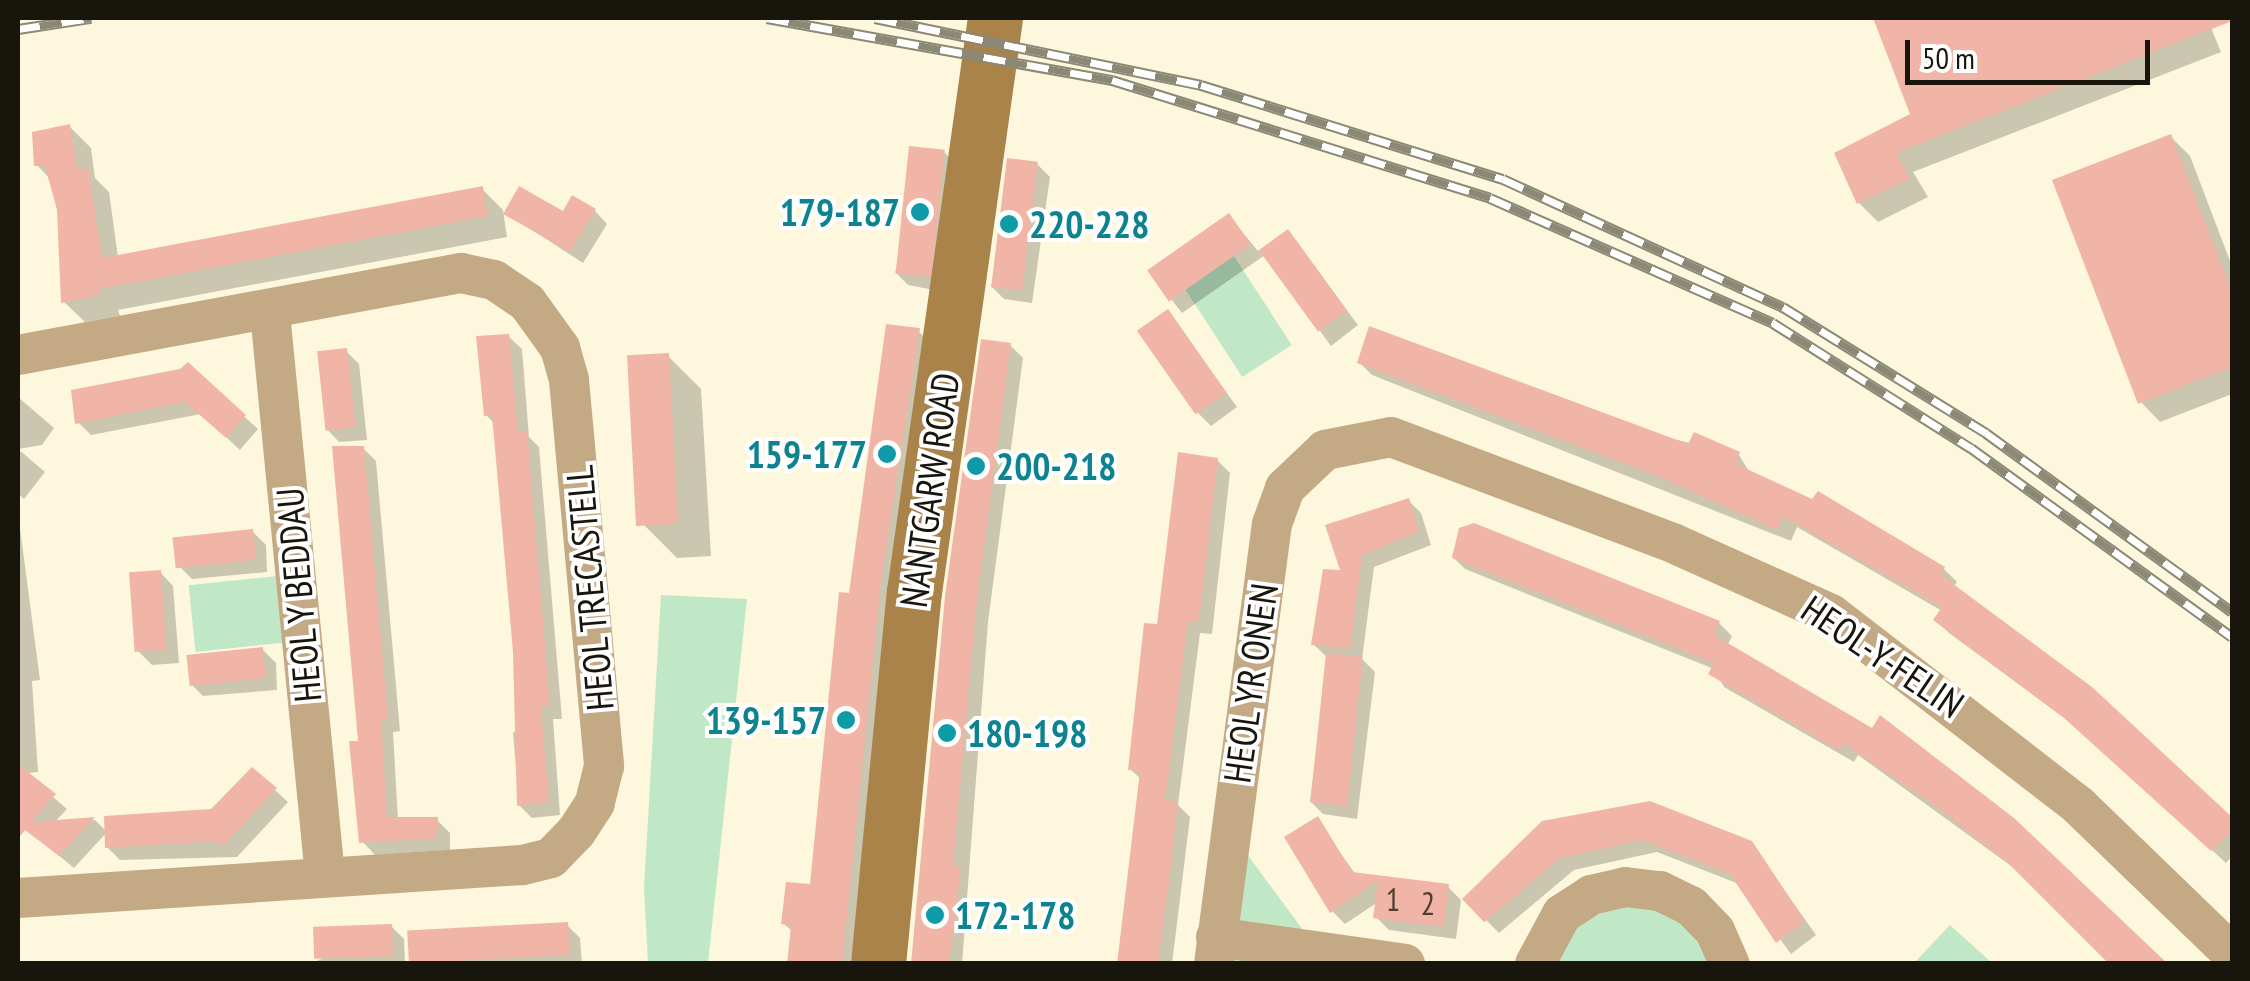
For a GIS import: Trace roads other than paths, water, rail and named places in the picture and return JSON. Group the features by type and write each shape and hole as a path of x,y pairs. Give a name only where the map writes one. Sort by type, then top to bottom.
{"main road":[{"name":"NANTGARW ROAD","path":"878,964 914,592 995,18"}],"street":[{"name":"HEOL TRECASTELL","path":"18,355 270,313 461,273 494,280 527,302 560,348 570,380 604,766 595,803 576,832 551,858 522,866 18,898"},
{"name":"HEOL Y BEDDAU","path":"270,313 324,876"},
{"name":"HEOL-Y-FELIN","path":"1352,441 1391,437 1455,459 1675,544 1831,614 2079,806 2232,954"},
{"name":"HEOL YR ONEN","path":"1215,950 1272,524 1298,471 1352,441"},
{"path":"1535,964 1562,914 1591,895 1625,887 1660,891 1691,906 1715,931 1730,964"},
{"path":"1215,950 1404,964"}],"railway":[{"path":"18,29 91,18"},
{"path":"767,18 1112,80 1490,198 1773,323 1971,448 2232,637"},
{"path":"875,18 1201,85 1503,179 1783,307 1986,433 2232,612"}],"place":[{"name":"179-187","path":"920,212"},
{"name":"220-228","path":"1009,224"},
{"name":"159-177","path":"887,454"},
{"name":"200-218","path":"976,466"},
{"name":"139-157","path":"846,720"},
{"name":"180-198","path":"947,733"},
{"name":"172-178","path":"935,915"}]}
